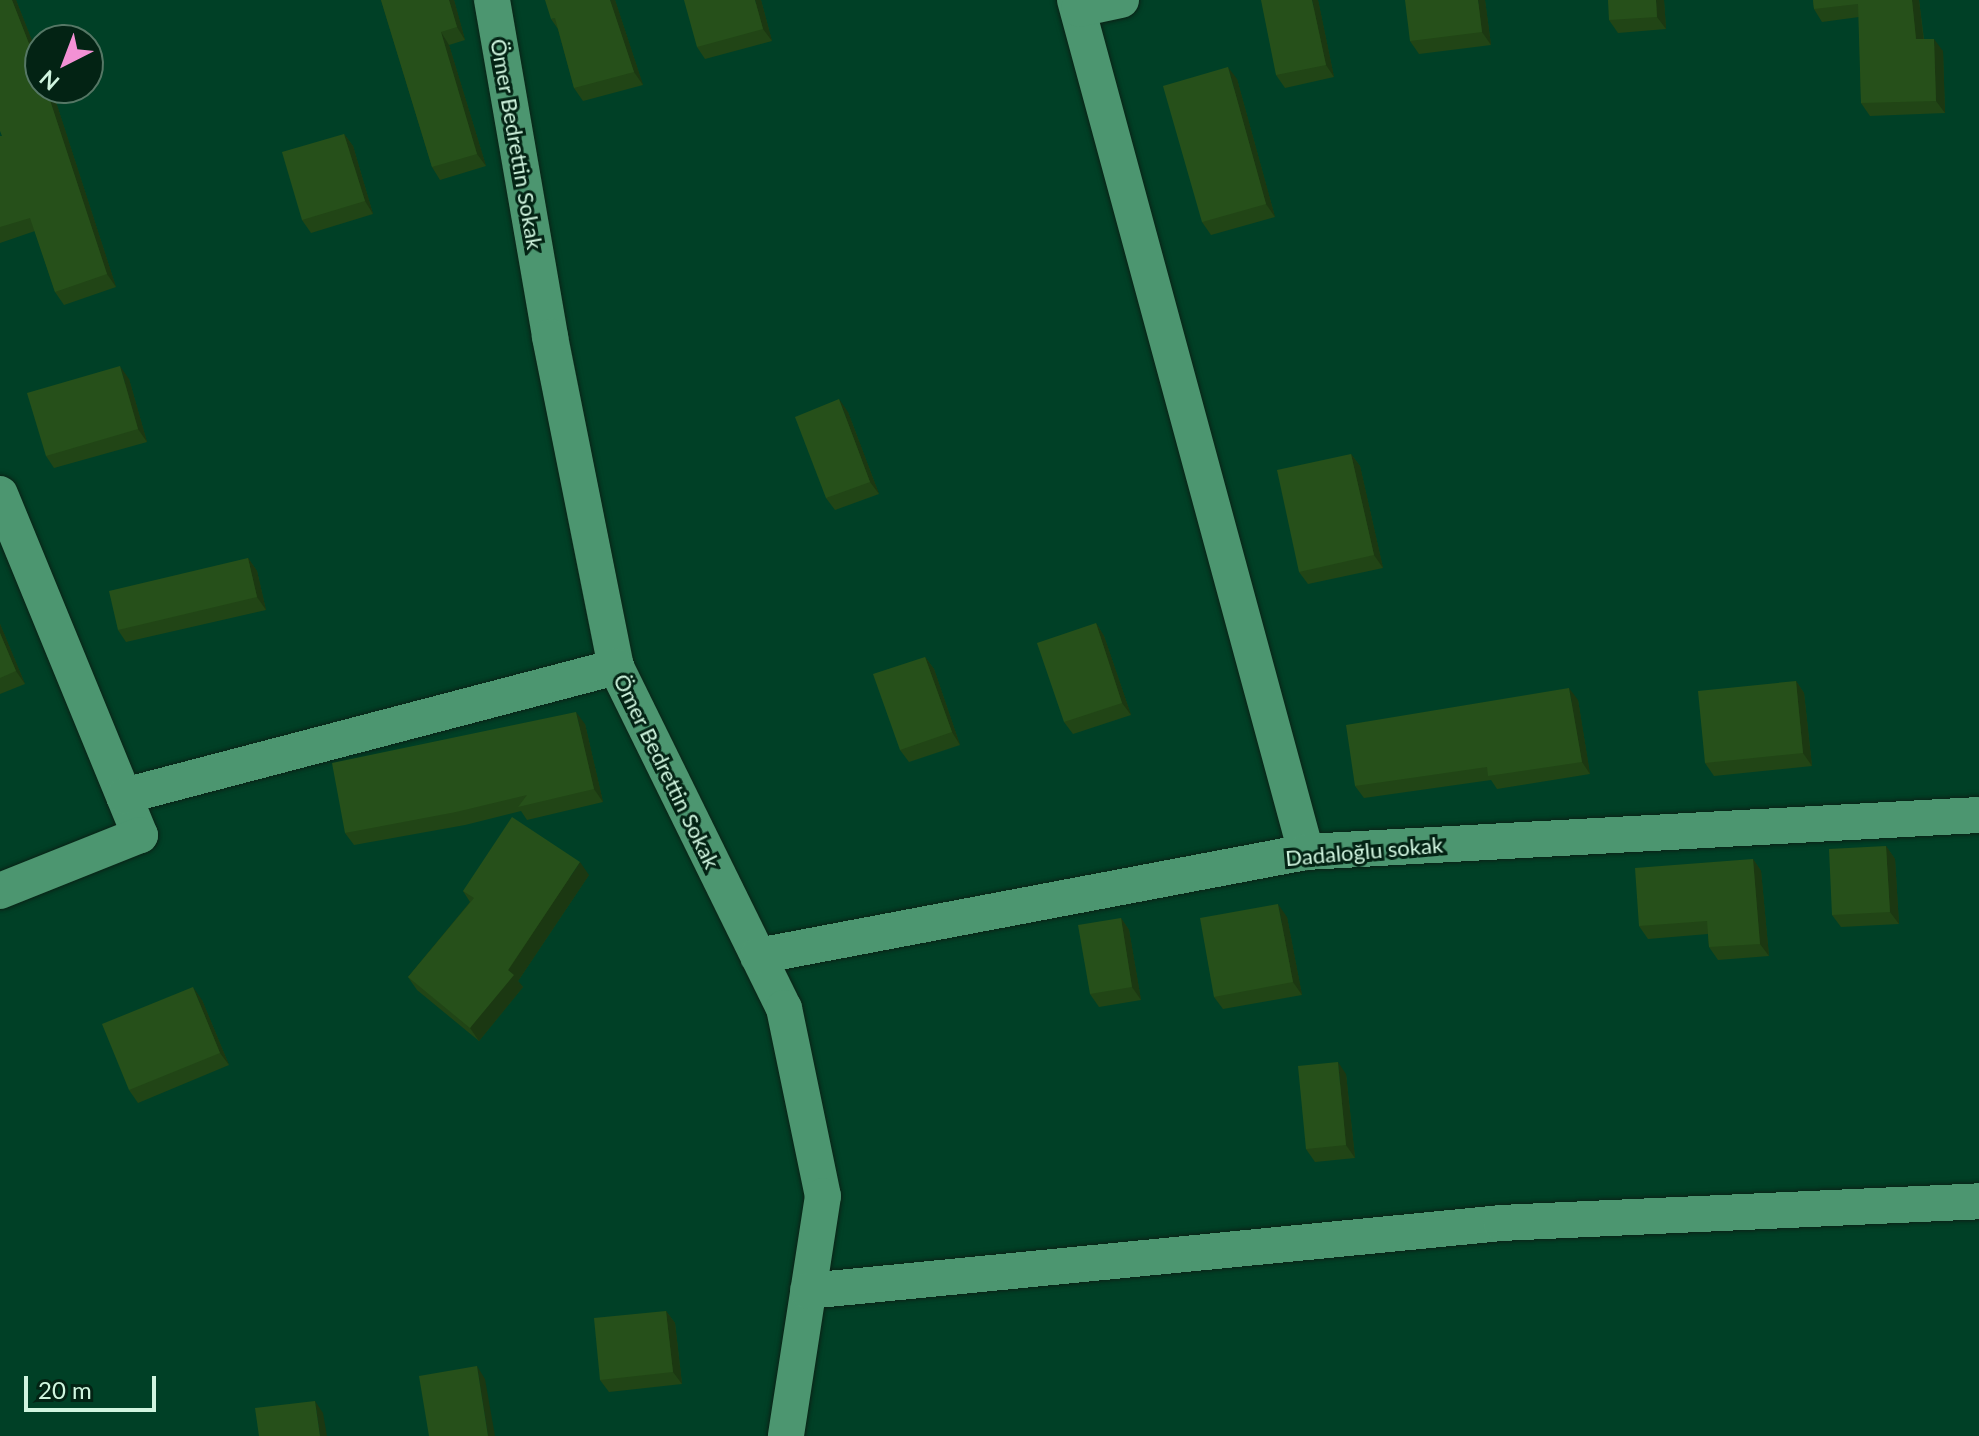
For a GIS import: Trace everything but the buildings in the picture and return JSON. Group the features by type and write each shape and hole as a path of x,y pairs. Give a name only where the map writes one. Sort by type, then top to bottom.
{"street":[{"name":"Ömer Bedrettin Sokak","path":"492,0 550,337 616,667 784,1008 823,1196 786,1436"},
{"path":"1121,0 1077,4 1306,852"},
{"path":"0,891 140,835 1,499"},
{"path":"124,796 616,667"},
{"name":"Dadaloğlu sokak","path":"758,956 1306,852 1979,815"},
{"path":"808,1291 1501,1223 1979,1201"}]}
